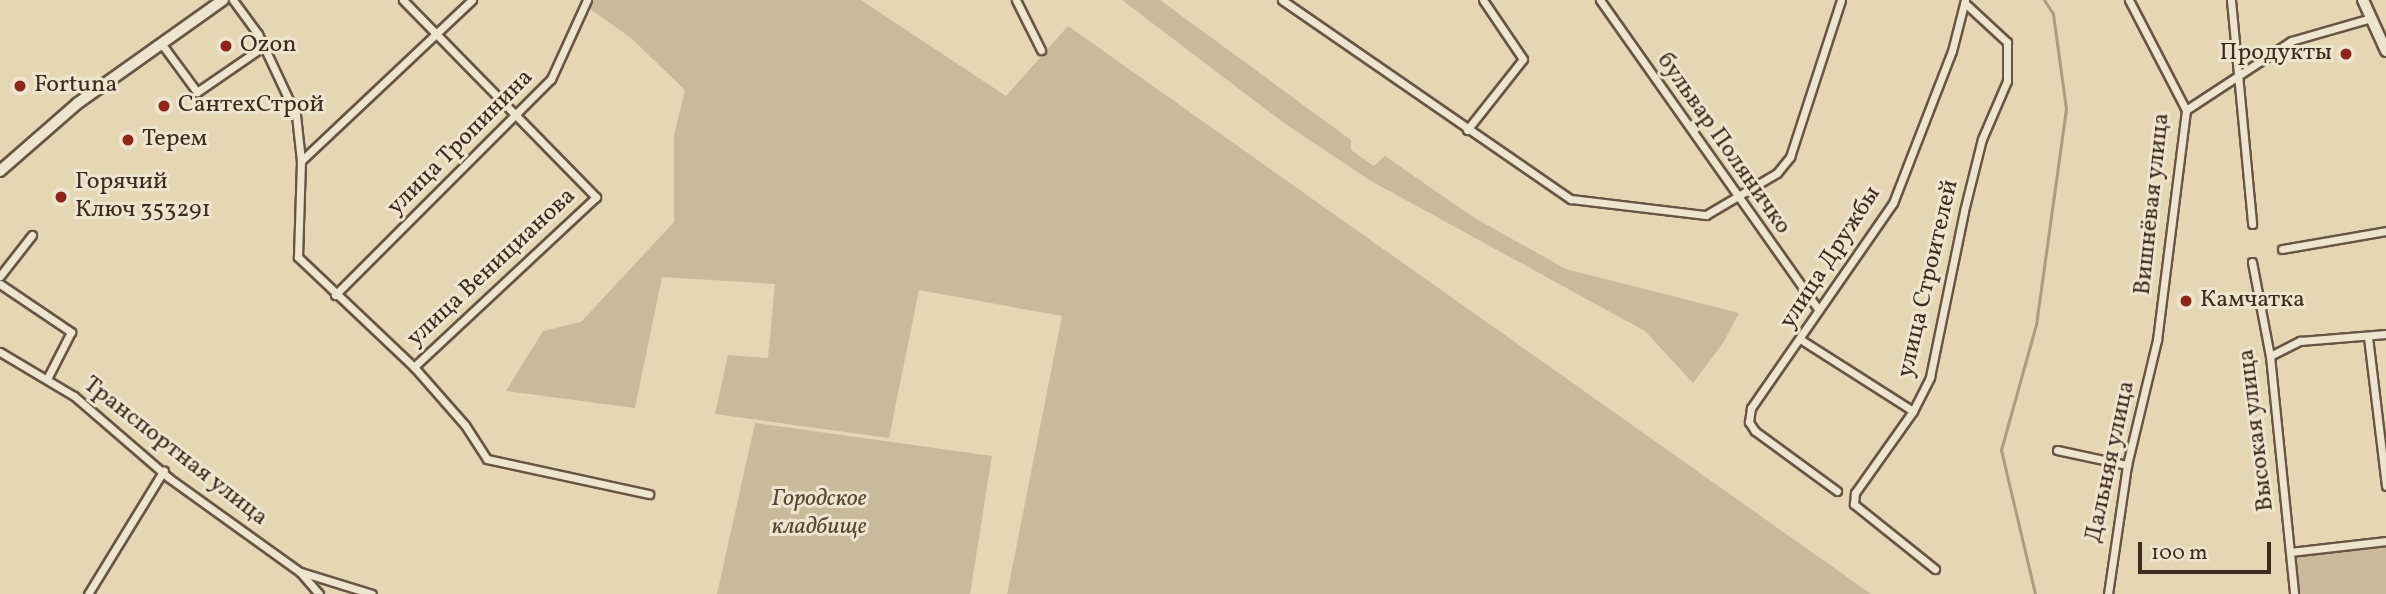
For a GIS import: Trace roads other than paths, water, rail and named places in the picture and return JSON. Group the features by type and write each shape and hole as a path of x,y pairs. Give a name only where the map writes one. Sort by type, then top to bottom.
{"street":[{"path":"0,171 48,127 223,0"},
{"path":"233,0 258,34 296,115 302,161 298,257 335,295 414,367 465,425 487,459 649,494"},
{"path":"403,0 518,117"},
{"path":"302,161 472,0"},
{"name":"улица Тропинина","path":"335,295 518,117 551,79 587,0"},
{"path":"1016,0 1041,50"},
{"path":"1282,0 1467,130 1571,199 1706,215 1737,200 1777,173 1790,157 1841,0"},
{"path":"1467,130 1523,60 1483,0"},
{"name":"бульвар Поляничко","path":"1600,0 1737,200 1817,308"},
{"name":"Вишнёвая улица","path":"2129,0 2186,110 2157,340"},
{"path":"2231,0 2252,224"},
{"path":"2363,0 2386,51"},
{"name":"улица Дружбы","path":"1837,491 1749,422 1751,408 1801,339 1817,308 1894,204 1966,3"},
{"name":"улица Строителей","path":"1935,569 1854,504 1855,493 1913,411 1930,377 1982,139 2007,81 2007,42 1966,3"},
{"path":"2186,110 2237,73 2291,41 2371,18"},
{"path":"161,43 197,92 261,47 258,34"},
{"name":"улица Веницианова","path":"414,367 596,197 518,117"},
{"path":"2282,249 2386,231"},
{"path":"0,276 32,235"},
{"name":"Высокая улица","path":"2252,262 2270,356 2294,594"},
{"path":"0,284 71,332 47,379"},
{"path":"2270,356 2300,341 2386,334"},
{"path":"2368,337 2386,486"},
{"path":"1801,339 1913,411"},
{"name":"Дальняя улица","path":"2108,594 2127,465 2157,340"},
{"name":"Транспортная улица","path":"0,352 47,379 164,470 169,478 300,572 319,594"},
{"path":"2057,450 2127,465"},
{"path":"88,594 164,470"},
{"path":"2290,552 2386,541"},
{"path":"300,572 372,594"}],"waterway":[{"path":"2035,594 2001,450 2036,325 2066,109 2053,14 2044,0"}],"place":[{"name":"Ozon","path":"226,46"},
{"name":"Продукты","path":"2346,54"},
{"name":"Fortuna","path":"20,86"},
{"name":"СантехСтрой","path":"164,106"},
{"name":"Терем","path":"128,140"},
{"name":"Горячий Ключ 353291","path":"61,197"},
{"name":"Камчатка","path":"2186,301"}],"park label":[{"name":"Городское кладбище","path":"819,514"}]}
